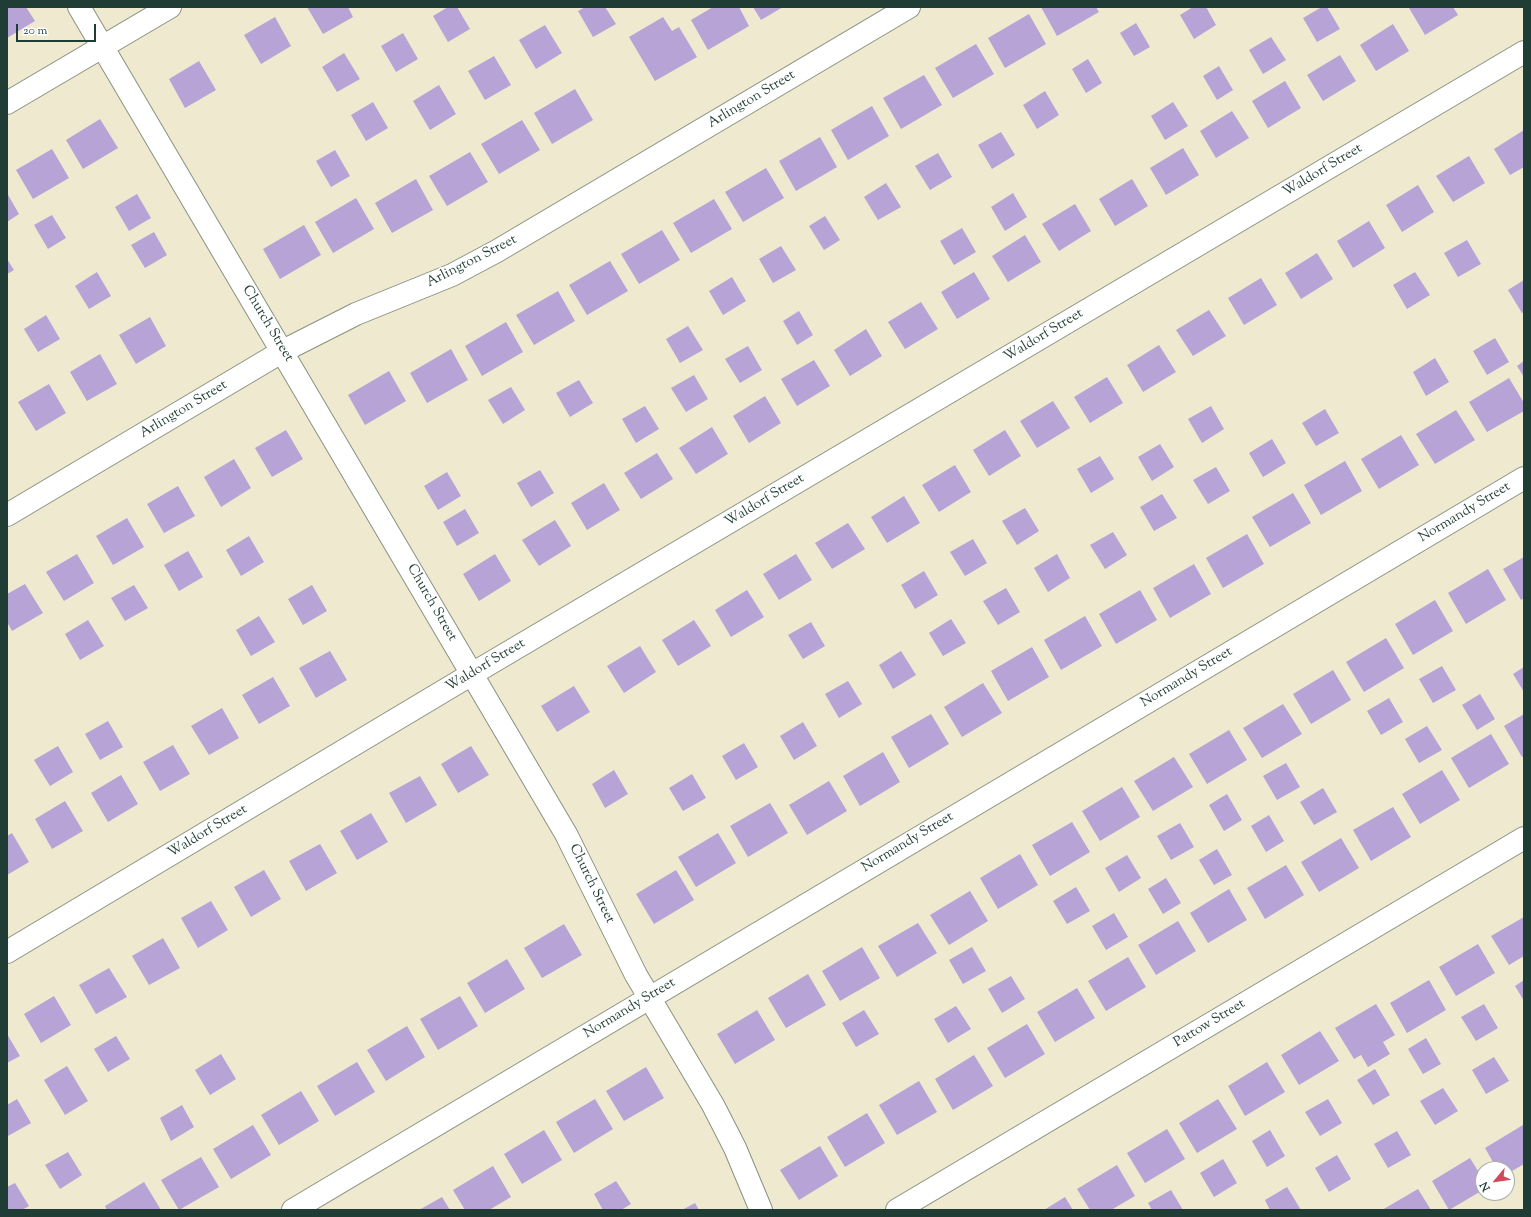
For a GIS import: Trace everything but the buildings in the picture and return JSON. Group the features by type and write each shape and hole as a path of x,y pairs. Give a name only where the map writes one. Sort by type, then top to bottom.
{"street":[{"name":"Church Street","path":"80,7 102,47 283,351 566,834 636,975 713,1105 735,1148 761,1210"},
{"path":"7,103 170,7"},
{"name":"Arlington Street","path":"7,515 283,351 356,314 452,275 497,251 909,7"},
{"name":"Waldorf Street","path":"7,952 472,674 1524,52"},
{"name":"Normandy Street","path":"293,1210 1524,478"},
{"name":"Pattow Street","path":"897,1210 1524,838"}]}
